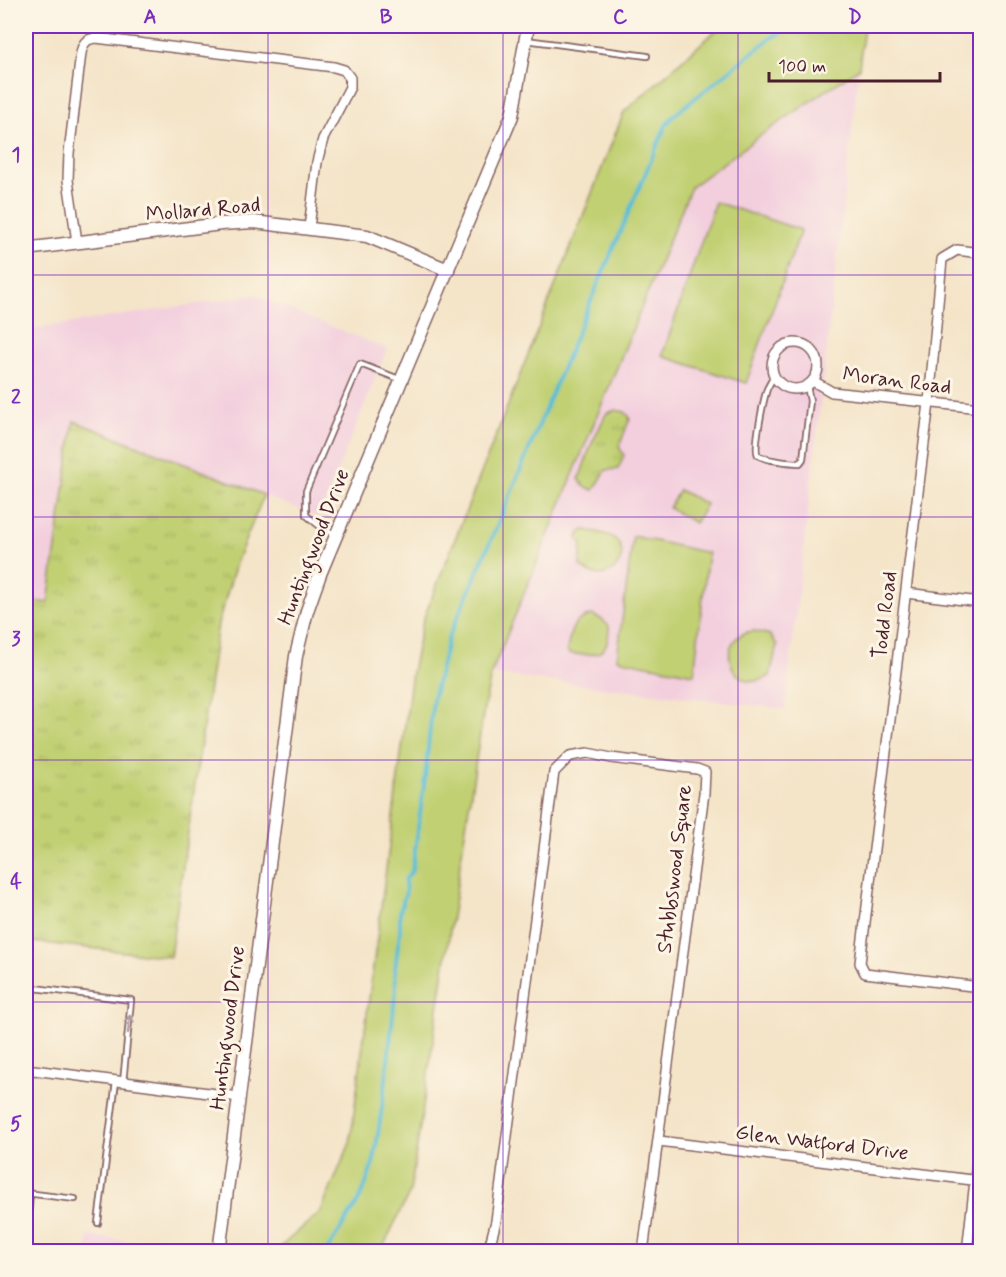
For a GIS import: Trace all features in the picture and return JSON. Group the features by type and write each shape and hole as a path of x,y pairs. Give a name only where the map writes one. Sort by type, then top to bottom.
{"street":[{"name":"Huntingwood Drive","path":"219,1251 296,656 307,611 512,116 528,26"},
{"path":"77,242 68,180 69,153 81,53 84,43 96,38 344,70 350,78 350,87 323,139 317,162 309,228"},
{"name":"Mollard Road","path":"26,249 238,222 254,222 367,236 448,270"},
{"name":"Todd Road","path":"981,253 957,250 942,259 906,593 860,963 865,973 981,987"},
{"name":"Moran Road","path":"793,343 804,345 815,354 818,368 810,383 801,388 789,388 783,386 774,376 772,365 775,355 782,346 793,343"},
{"name":"Moran Road","path":"810,383 832,392 981,408"},
{"path":"906,593 981,602"},
{"name":"Stubbswood Square","path":"488,1251 496,1221 554,772 570,756 588,753 611,758 697,768 705,772 643,1251"},
{"path":"26,1070 239,1097"},
{"path":"967,1251 978,1181 981,1136"},
{"name":"Glen Watford Drive","path":"659,1141 978,1181"}],"lane":[{"path":"526,40 648,56"},
{"path":"337,535 322,528 306,515 306,491 360,364 402,381"},
{"path":"774,376 767,389 758,431 756,452 763,458 794,463 800,463 803,459 810,383"},
{"path":"26,987 131,1000 98,1223"},
{"path":"26,1243 28,1194 75,1199"}],"shaded area":[{"path":"859,68 785,709 491,674 691,187 757,138"},
{"path":"254,295 387,349 319,517 74,421 48,604 26,600 26,330"},
{"path":"88,1236 191,1248 191,1251 87,1251"}],"green space":[{"path":"721,26 864,26 859,68 757,138 691,187 491,674 410,1192 381,1251 276,1251 321,1211 350,1143 412,672 423,620 624,112"},
{"path":"715,202 801,230 746,383 662,356"},
{"path":"615,410 625,412 630,418 619,447 624,455 618,469 606,470 594,490 585,487 579,479 591,445 606,414"},
{"path":"74,421 264,495 236,563 218,624 170,957 26,941 26,600 48,603"},
{"path":"679,490 706,504 695,523 669,508"},
{"path":"584,530 607,535 618,542 621,558 613,570 606,574 598,574 589,572 580,566 582,543 578,540 579,534"},
{"path":"633,536 708,553 694,674 617,659"},
{"path":"592,615 609,626 607,644 594,654 569,654 567,650 573,627 580,620"},
{"path":"754,631 770,635 777,645 770,676 756,681 745,679 736,673 731,664 730,653 733,643 741,635"}],"waterway":[{"path":"326,1252 358,1202 374,1160 396,989 395,968 400,932 400,911 406,892 405,880 412,871 433,699 448,639 666,125 673,116 768,40 786,29"}]}
